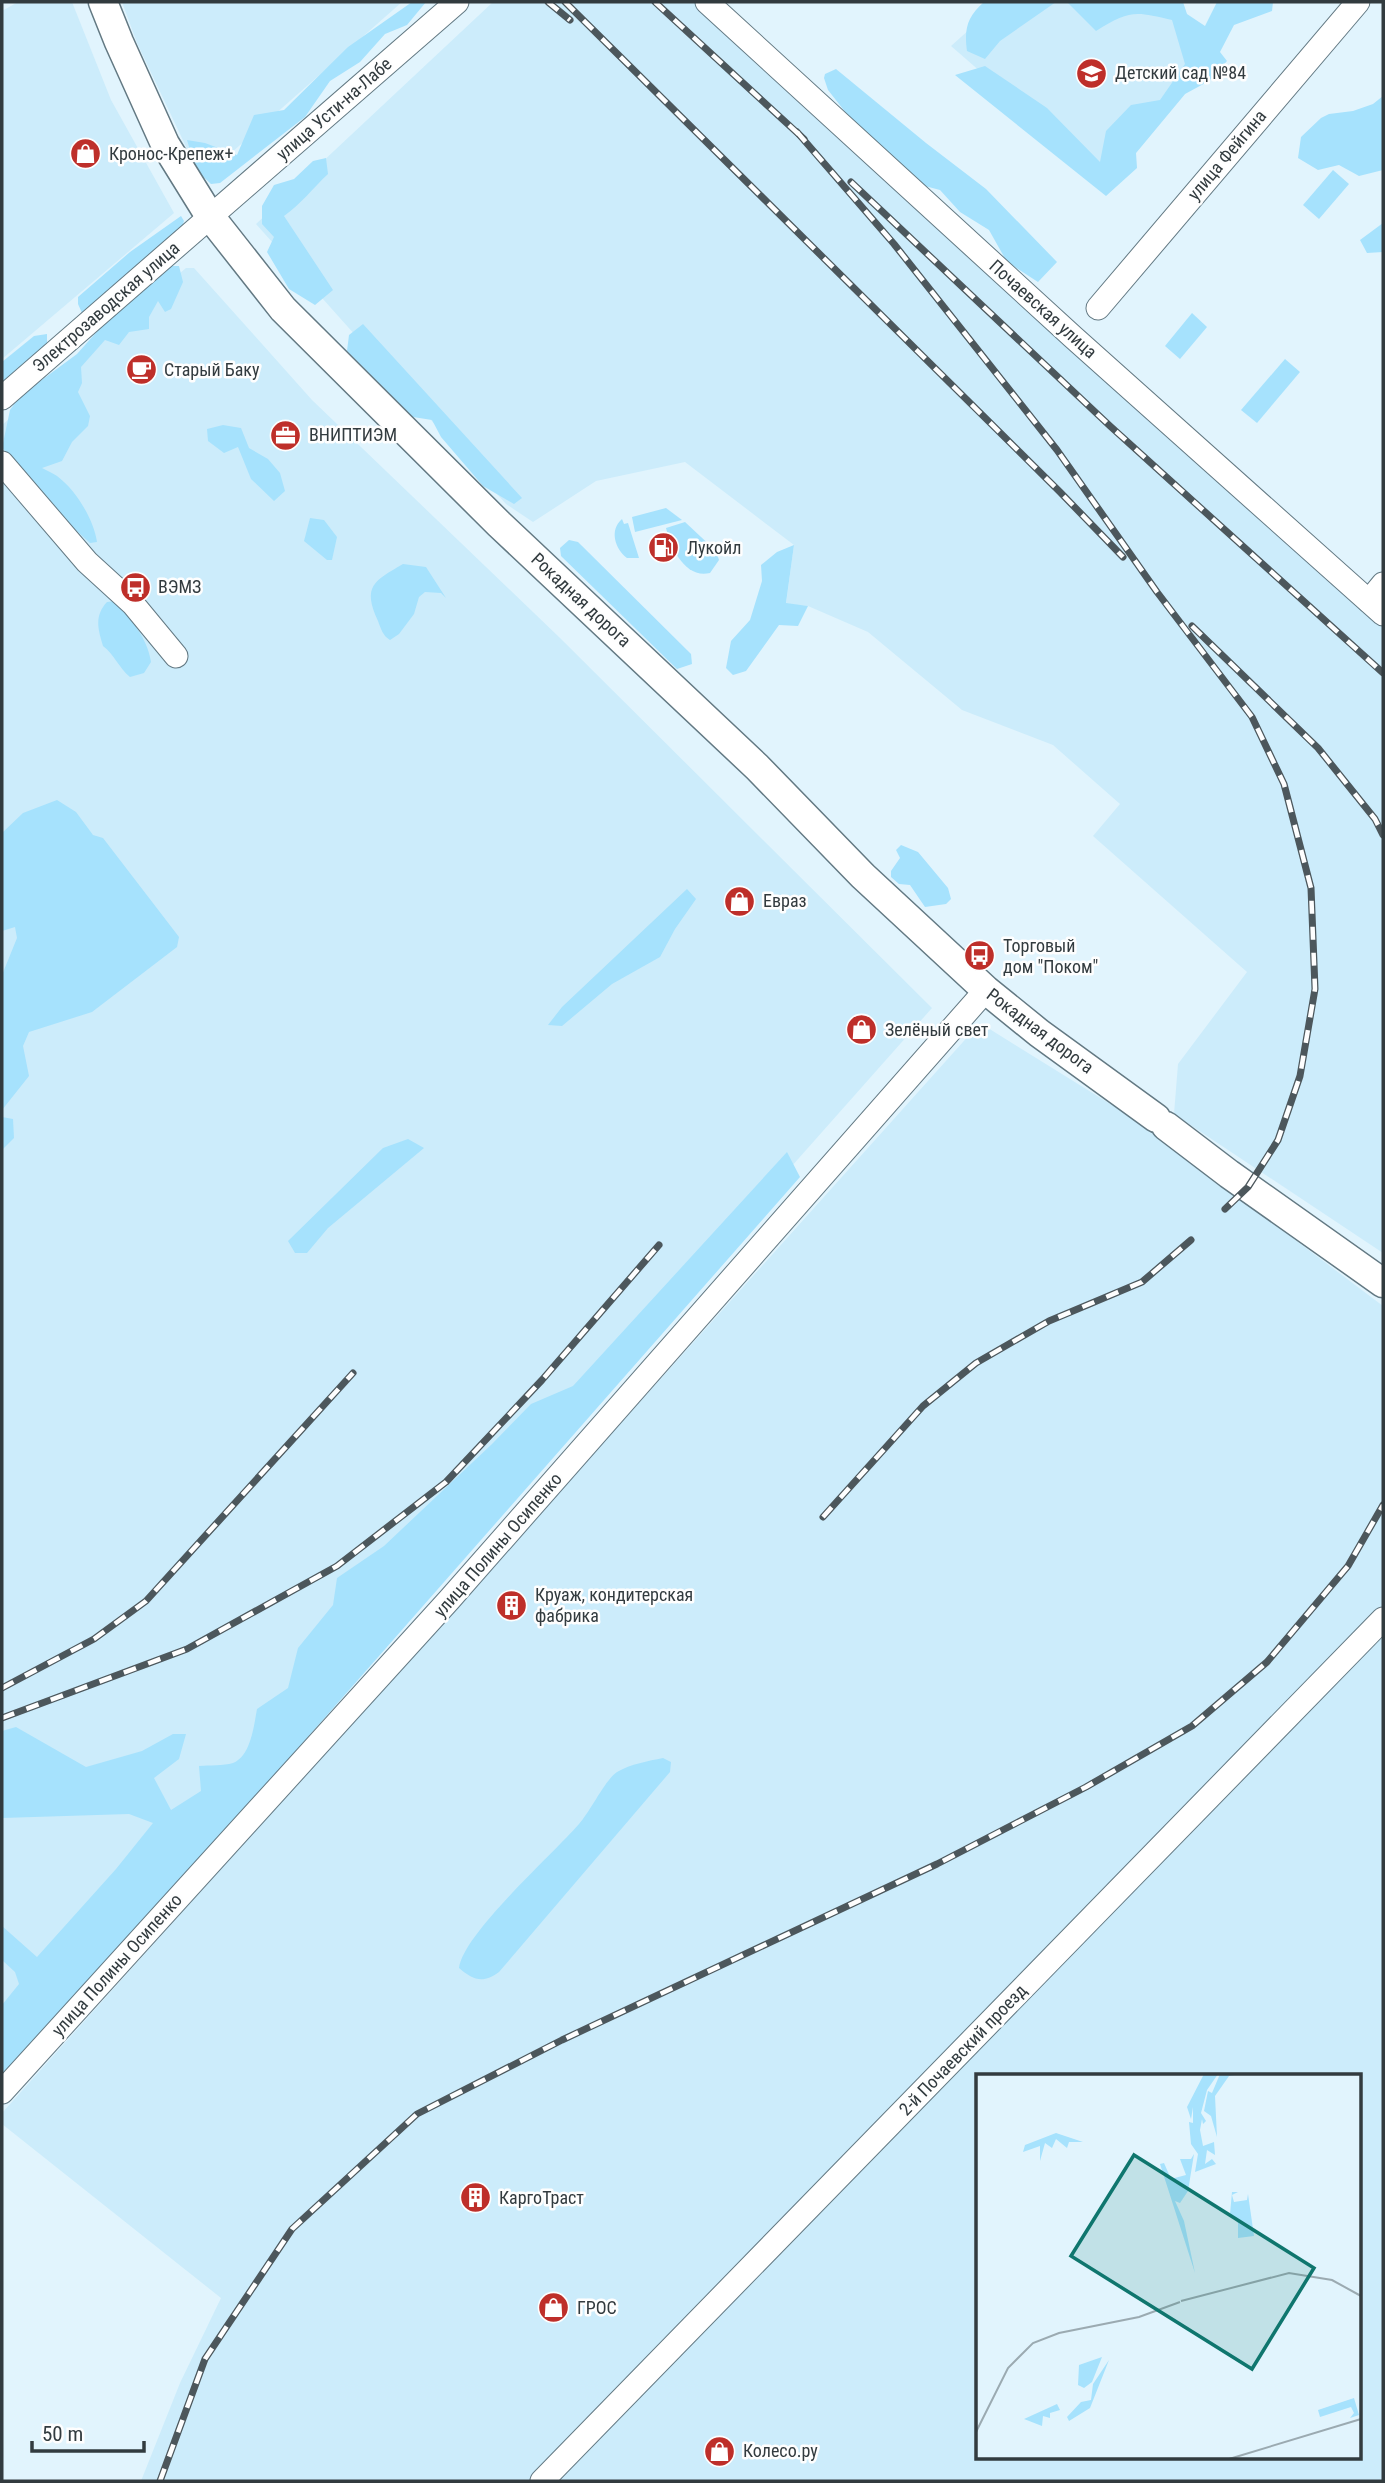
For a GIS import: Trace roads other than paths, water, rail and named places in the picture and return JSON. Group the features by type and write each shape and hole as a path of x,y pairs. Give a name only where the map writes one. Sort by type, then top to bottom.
{"main road":[{"name":"Рокадная дорога","path":"103,2 165,144 209,215 293,319 499,524 757,767 863,876 986,990 1039,1033 1229,1174 1383,1283"}],"street":[{"name":"улица Усти-на-Лабе","path":"209,215 331,113 457,2"},
{"name":"Почаевская улица","path":"707,2 1063,328 1378,600"},
{"name":"улица Фейгина","path":"1098,308 1358,2"},
{"name":"Электрозаводская улица","path":"2,398 209,215"},
{"path":"2,463 88,562 133,604 176,656"},
{"name":"улица Полины Осипенко","path":"2,2092 449,1600 986,990"},
{"name":"2-й Почаевский проезд","path":"542,2481 1383,1619"}],"railway":[{"path":"548,2 570,20"},
{"path":"565,2 1123,557"},
{"path":"655,2 804,139"},
{"path":"797,132 894,244 1057,450 1157,592 1252,717 1284,784 1311,888 1315,989 1300,1076 1278,1140 1248,1187 1225,1209"},
{"path":"851,182 1110,426 1383,673"},
{"path":"1192,626 1318,748 1375,819 1383,835"},
{"path":"823,1517 923,1406 976,1363 1049,1321 1142,1282 1191,1240"},
{"path":"2,1718 187,1649 337,1566 446,1482 542,1380 659,1245"},
{"path":"2,1688 94,1639 146,1601 353,1373"},
{"path":"160,2481 205,2359 292,2229 417,2114 562,2040 937,1864 1086,1787 1192,1726 1267,1662 1348,1566 1383,1505"}],"place":[{"name":"Детский сад №84","path":"1092,73"},
{"name":"Кронос-Крепеж+","path":"86,154"},
{"name":"Старый Баку","path":"141,370"},
{"name":"ВНИПТИЭМ","path":"286,435"},
{"name":"Лукойл","path":"664,548"},
{"name":"ВЭМЗ","path":"135,587"},
{"name":"Евраз","path":"740,901"},
{"name":"Торговый дом \"Поком\"","path":"980,956"},
{"name":"Зелёный свет","path":"862,1030"},
{"name":"Круаж, кондитерская фабрика","path":"512,1605"},
{"name":"КаргоТраст","path":"476,2198"},
{"name":"ГРОС","path":"554,2308"},
{"name":"Колесо.ру","path":"720,2451"}]}
